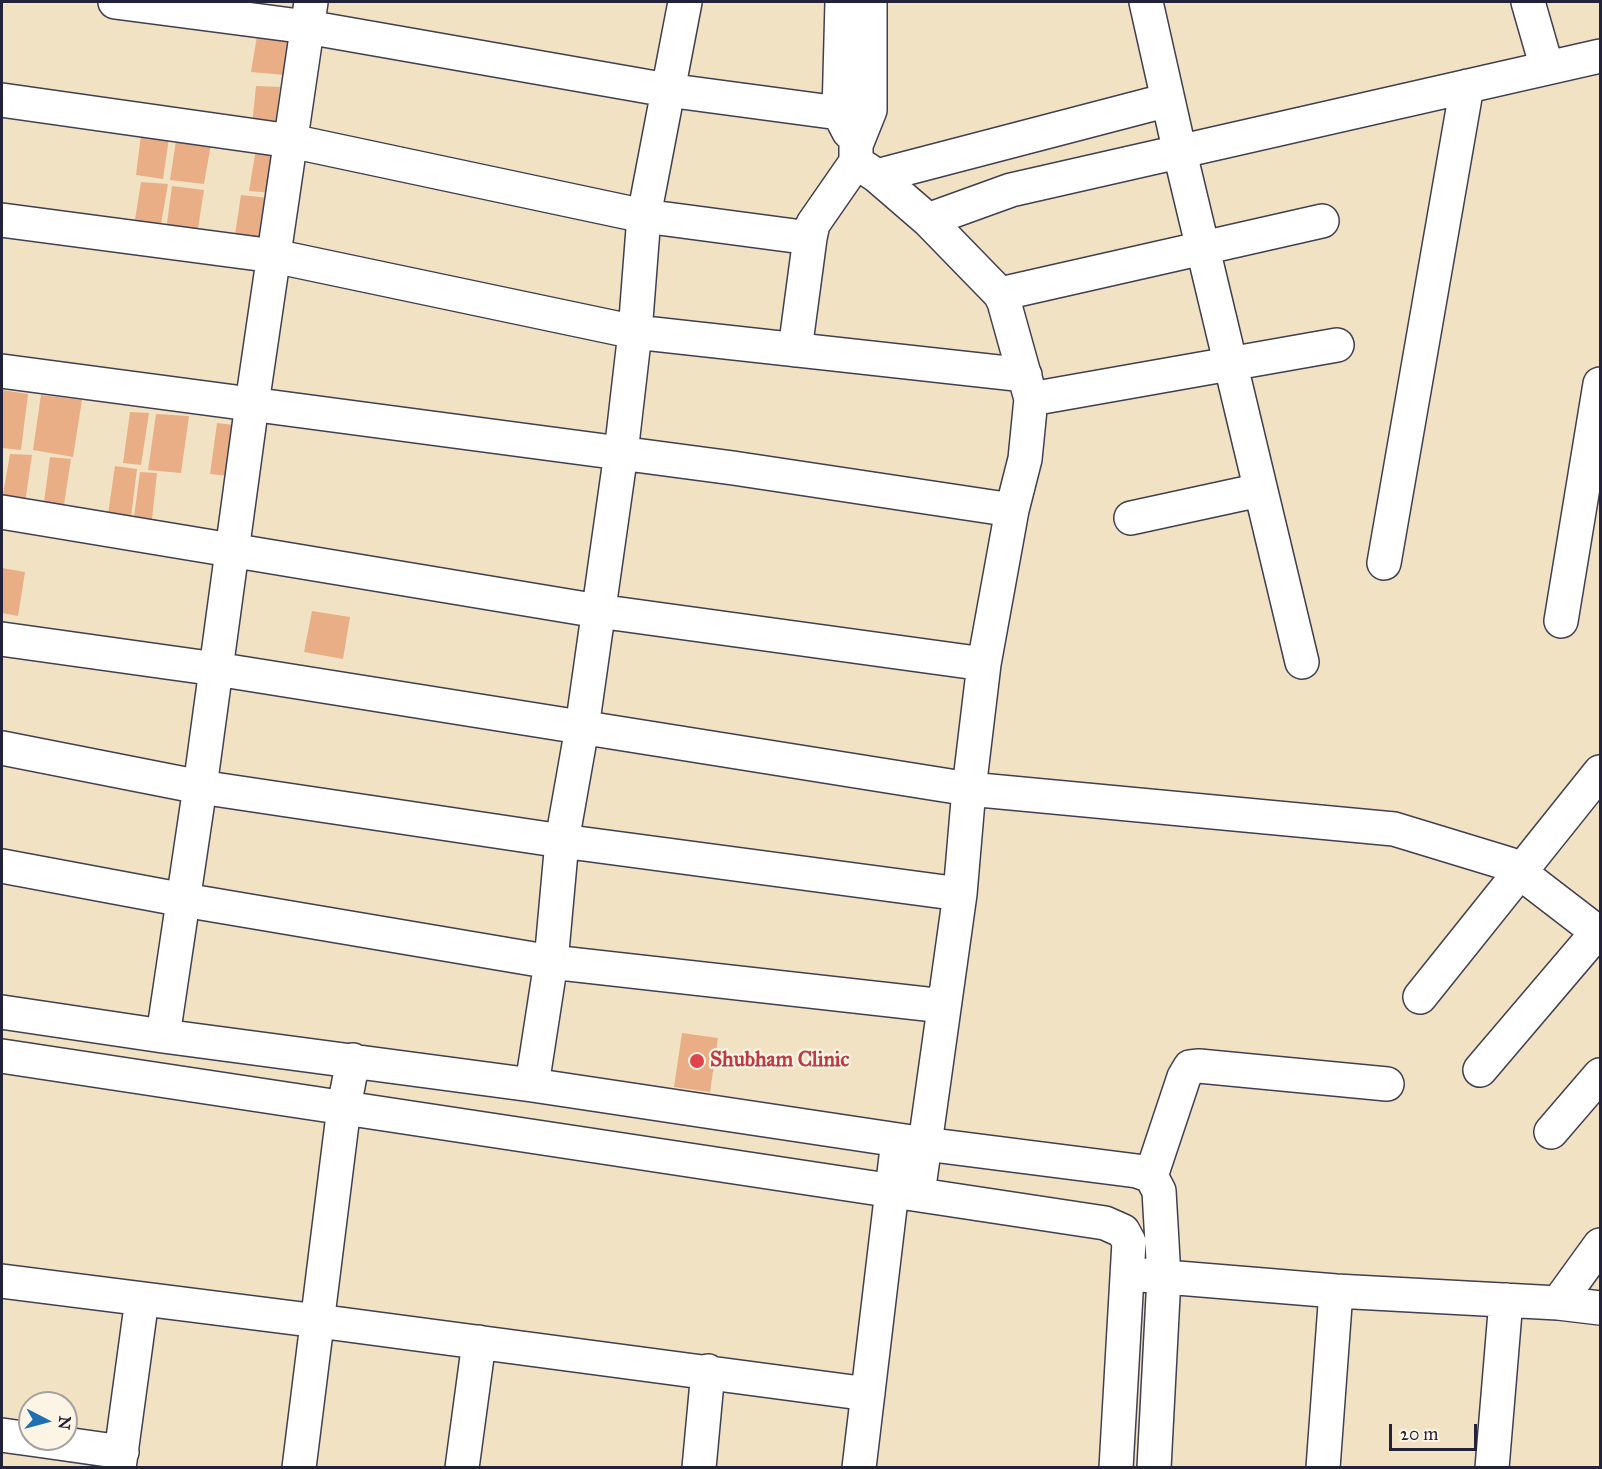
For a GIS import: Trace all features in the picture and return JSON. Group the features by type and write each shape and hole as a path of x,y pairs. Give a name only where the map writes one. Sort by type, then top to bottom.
{"street":[{"path":"115,2 309,14 667,90 854,111"},
{"path":"532,1085 551,962 562,841 582,728 621,453 644,216 686,2"},
{"path":"842,2 854,111 863,161 928,220 1000,294 1028,387 1025,459 1012,510 984,664 969,789 960,894 944,1006 911,1142 868,1394 859,1467"},
{"path":"854,111 870,2"},
{"path":"1146,2 1302,662"},
{"path":"1528,2 1546,68"},
{"path":"163,1036 309,14"},
{"path":"928,220 1011,190 1600,56"},
{"path":"1384,563 1467,86"},
{"path":"2,100 291,141 644,216 810,238"},
{"path":"795,350 813,224 863,161 1168,100"},
{"path":"2,220 274,256 634,332 795,350 1028,387 1231,365 1337,345"},
{"path":"1000,294 1322,221"},
{"path":"2,371 733,468 1012,510"},
{"path":"1561,621 1600,384"},
{"path":"1131,518 1260,490"},
{"path":"2,512 598,611 984,664"},
{"path":"2,639 216,669 969,789 1386,828 1502,862 1522,872 1600,932 1480,1070"},
{"path":"2,748 200,787 562,841 960,894"},
{"path":"1420,997 1600,772"},
{"path":"2,866 184,900 551,962 944,1006"},
{"path":"2,1012 163,1036 532,1085 911,1142 1137,1171 1151,1176 1159,1191 1164,1277 1154,1467"},
{"path":"2,1056 1105,1223 1123,1231 1129,1242 1116,1467"},
{"path":"299,1467 344,1107 353,1060"},
{"path":"1151,1176 1184,1077 1190,1067 1387,1084"},
{"path":"1551,1132 1600,1075"},
{"path":"1558,1303 1600,1245"},
{"path":"1128,1274 1336,1291 1558,1303 1600,1308"},
{"path":"2,1281 708,1371 868,1394"},
{"path":"1323,1467 1336,1291"},
{"path":"78,1450 120,1460 142,1299"},
{"path":"1492,1467 1506,1300"},
{"path":"462,1467 479,1342"},
{"path":"699,1467 708,1371"},
{"path":"2,1435 18,1437"}],"building":[{"path":"258,30 302,34 296,76 251,72"},
{"path":"256,86 280,87 275,128 252,125"},
{"path":"142,127 170,131 163,179 136,175"},
{"path":"177,134 212,138 204,184 170,180"},
{"path":"256,148 280,150 273,193 249,191"},
{"path":"141,182 168,184 160,230 134,226"},
{"path":"172,186 204,190 197,235 166,231"},
{"path":"241,195 279,199 272,245 234,241"},
{"path":"2,390 28,394 21,450 2,448"},
{"path":"41,395 82,400 73,457 33,450"},
{"path":"130,412 149,413 141,465 123,463"},
{"path":"156,414 189,416 181,473 148,470"},
{"path":"217,423 242,426 237,477 210,474"},
{"path":"10,454 32,455 25,503 2,500"},
{"path":"50,457 71,459 64,505 44,502"},
{"path":"115,466 137,469 131,517 108,514"},
{"path":"140,472 157,473 152,519 134,517"},
{"path":"2,568 25,572 18,616 2,613"},
{"path":"312,611 350,617 343,659 304,652"},
{"path":"682,1033 718,1038 710,1092 674,1087"}],"place":[{"name":"Shubham Clinic","path":"697,1061"}]}
